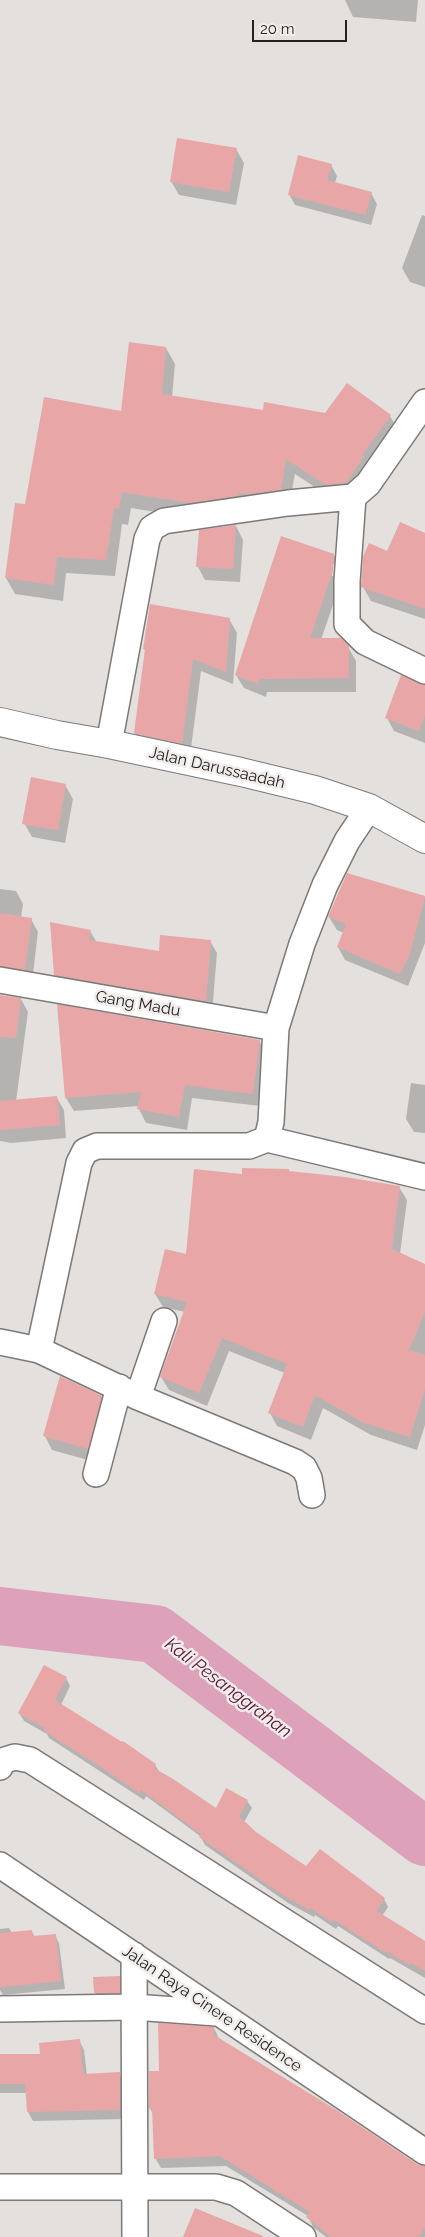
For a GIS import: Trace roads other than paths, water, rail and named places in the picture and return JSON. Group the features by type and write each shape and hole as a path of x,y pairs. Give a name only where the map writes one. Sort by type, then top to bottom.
{"street":[{"path":"109,744 147,540 152,528 164,521 202,515 288,503 353,497 368,484 425,402"},
{"path":"353,497 347,581 347,624 365,642 425,671"},
{"name":"Jalan Darussaadah","path":"0,722 315,790 369,808 425,838"},
{"path":"266,1139 271,1122 276,1028 302,944 325,886 347,841 369,808"},
{"name":"Gang Madu","path":"0,980 276,1028"},
{"path":"39,1350 79,1163 85,1151 97,1146 249,1146 266,1139 425,1177"},
{"path":"96,1474 129,1392 164,1321"},
{"path":"0,1342 39,1350 129,1392 295,1462 304,1468 312,1495"},
{"path":"0,1767 2,1761 15,1757 30,1760 425,2011"},
{"name":"Jalan Raya Cinere Residence","path":"0,1865 425,2152"},
{"path":"134,1955 135,2237"},
{"path":"0,2009 134,2007 219,2014"},
{"path":"0,2187 216,2187 236,2193 303,2237"}],"waterway":[{"name":"Kali Pesanggrahan","path":"0,1616 155,1634 425,1837"}]}
